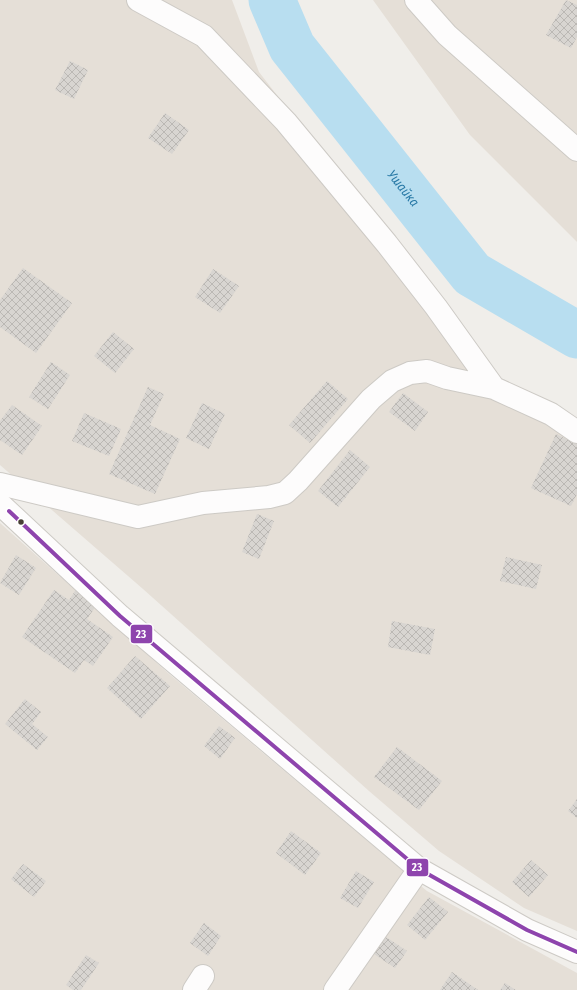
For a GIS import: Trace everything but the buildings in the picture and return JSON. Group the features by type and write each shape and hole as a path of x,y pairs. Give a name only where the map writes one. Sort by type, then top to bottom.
{"street":[{"path":"138,0 204,36 286,122 387,244 436,307 494,388"},
{"path":"416,0 447,35 577,150"},
{"path":"0,484 138,517 203,503 269,497 285,493 298,481 371,399 392,381 410,373 427,371 447,378 494,388 551,414 577,432"},
{"path":"0,504 120,616 419,869 527,930 577,952"},
{"path":"335,990 419,869"}],"shaded area":[{"path":"0,0 232,0 259,72 499,382 577,418 577,931 524,908 439,851 369,791 143,589 0,465"},
{"path":"373,0 577,0 577,242 470,135"},
{"path":"0,523 168,673 427,891 577,973 577,990 0,990"}],"waterway":[{"name":"Ушайка","path":"272,0 292,47 472,274 577,335"}],"transit line":[{"name":"23","path":"9,511 120,616 419,869 527,930 577,952"}]}
